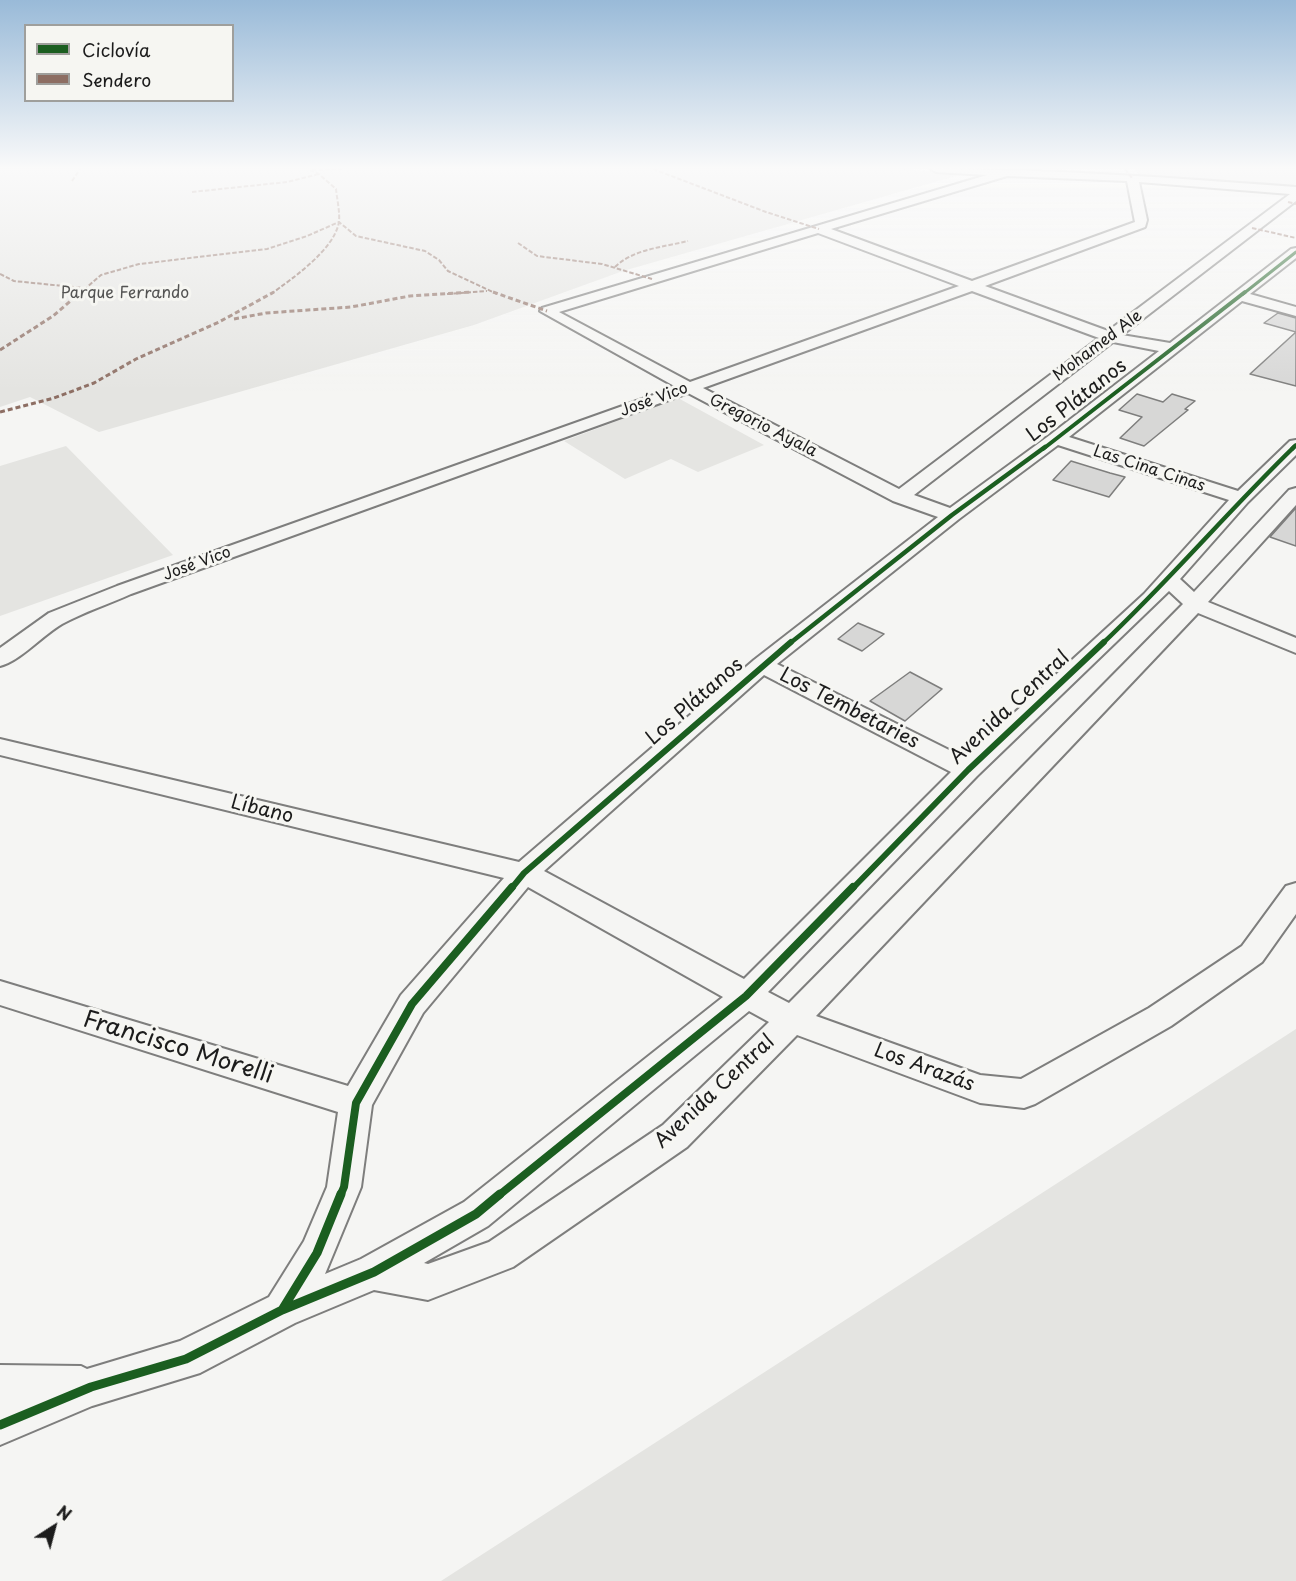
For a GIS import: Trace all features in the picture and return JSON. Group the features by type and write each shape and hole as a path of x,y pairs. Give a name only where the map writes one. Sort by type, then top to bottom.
{"street":[{"name":"Gregorio Ayala","path":"773,243 547,311 900,497 952,515"},
{"path":"856,243 1128,343 1173,348"},
{"name":"José Vico","path":"0,659 36,630 57,618 124,590 1090,243"},
{"name":"Mohamed Ale","path":"900,497 1232,243"},
{"name":"Los Plátanos","path":"282,1310 316,1253 344,1187 356,1103 412,1004 524,873 762,665 952,515 1056,439 1296,252"},
{"path":"1240,296 1296,312"},
{"name":"Las Cina Cinas","path":"1056,439 1241,498"},
{"name":"Avenida Central","path":"90,1387 186,1359 282,1310 374,1272 476,1214 746,996 968,770 1151,598 1241,498 1296,445"},
{"name":"Avenida Central","path":"374,1272 428,1282 500,1255 675,1136 792,1020 1195,604 1296,494"},
{"path":"1167,578 1195,604"},
{"path":"1151,598 1195,604 1296,646"},
{"name":"Los Tembetaries","path":"762,665 968,770"},
{"name":"Líbano","path":"0,747 524,873"},
{"name":"Los Arazás","path":"524,873 792,1020 980,1089 1024,1094 1160,1017 1252,954 1296,893"},
{"name":"Francisco Morelli","path":"0,993 356,1103"},
{"path":"0,1385 90,1387"},
{"path":"0,1425 90,1387"}],"shaded area":[{"path":"678,398 764,445 698,472 671,459 625,479 564,441"}],"green space":[{"name":"Parque Ferrando","path":"0,243 722,243 623,271 474,325 99,432 30,397 0,407"},
{"path":"66,446 173,555 0,616 0,466"},
{"path":"1296,1029 1296,1581 441,1581"}],"building":[{"path":"1278,313 1296,318 1296,332 1264,323"},
{"path":"1296,332 1296,386 1250,374"},
{"path":"1137,394 1163,402 1172,394 1195,401 1185,409 1188,410 1144,446 1120,438 1142,417 1119,410"},
{"path":"1071,461 1125,477 1109,497 1053,480"},
{"path":"1296,508 1296,546 1270,537"},
{"path":"858,623 884,634 862,651 838,639"},
{"path":"910,672 942,689 905,721 870,701"}],"marked path":[{"path":"0,350 53,316 101,275 139,264 228,255 267,249 286,243"},
{"path":"0,412 54,398 94,383 136,359 264,299 297,275 330,243"},
{"path":"387,243 425,251 439,260 448,271 490,291 547,311"},
{"path":"518,243 537,256 602,264 652,279"},
{"path":"615,267 621,261 638,253 679,243"},
{"path":"0,274 14,281 83,288"},
{"path":"234,319 266,313 351,307 410,296 487,291"}],"cycle path":[{"path":"282,1310 317,1253 344,1187 356,1103 412,1004 524,873 762,665 952,515 1056,439 1296,252"},
{"path":"0,1425 91,1387 186,1359 282,1310 374,1272 476,1214 746,996 968,770 1151,598 1241,498 1296,445"}]}
